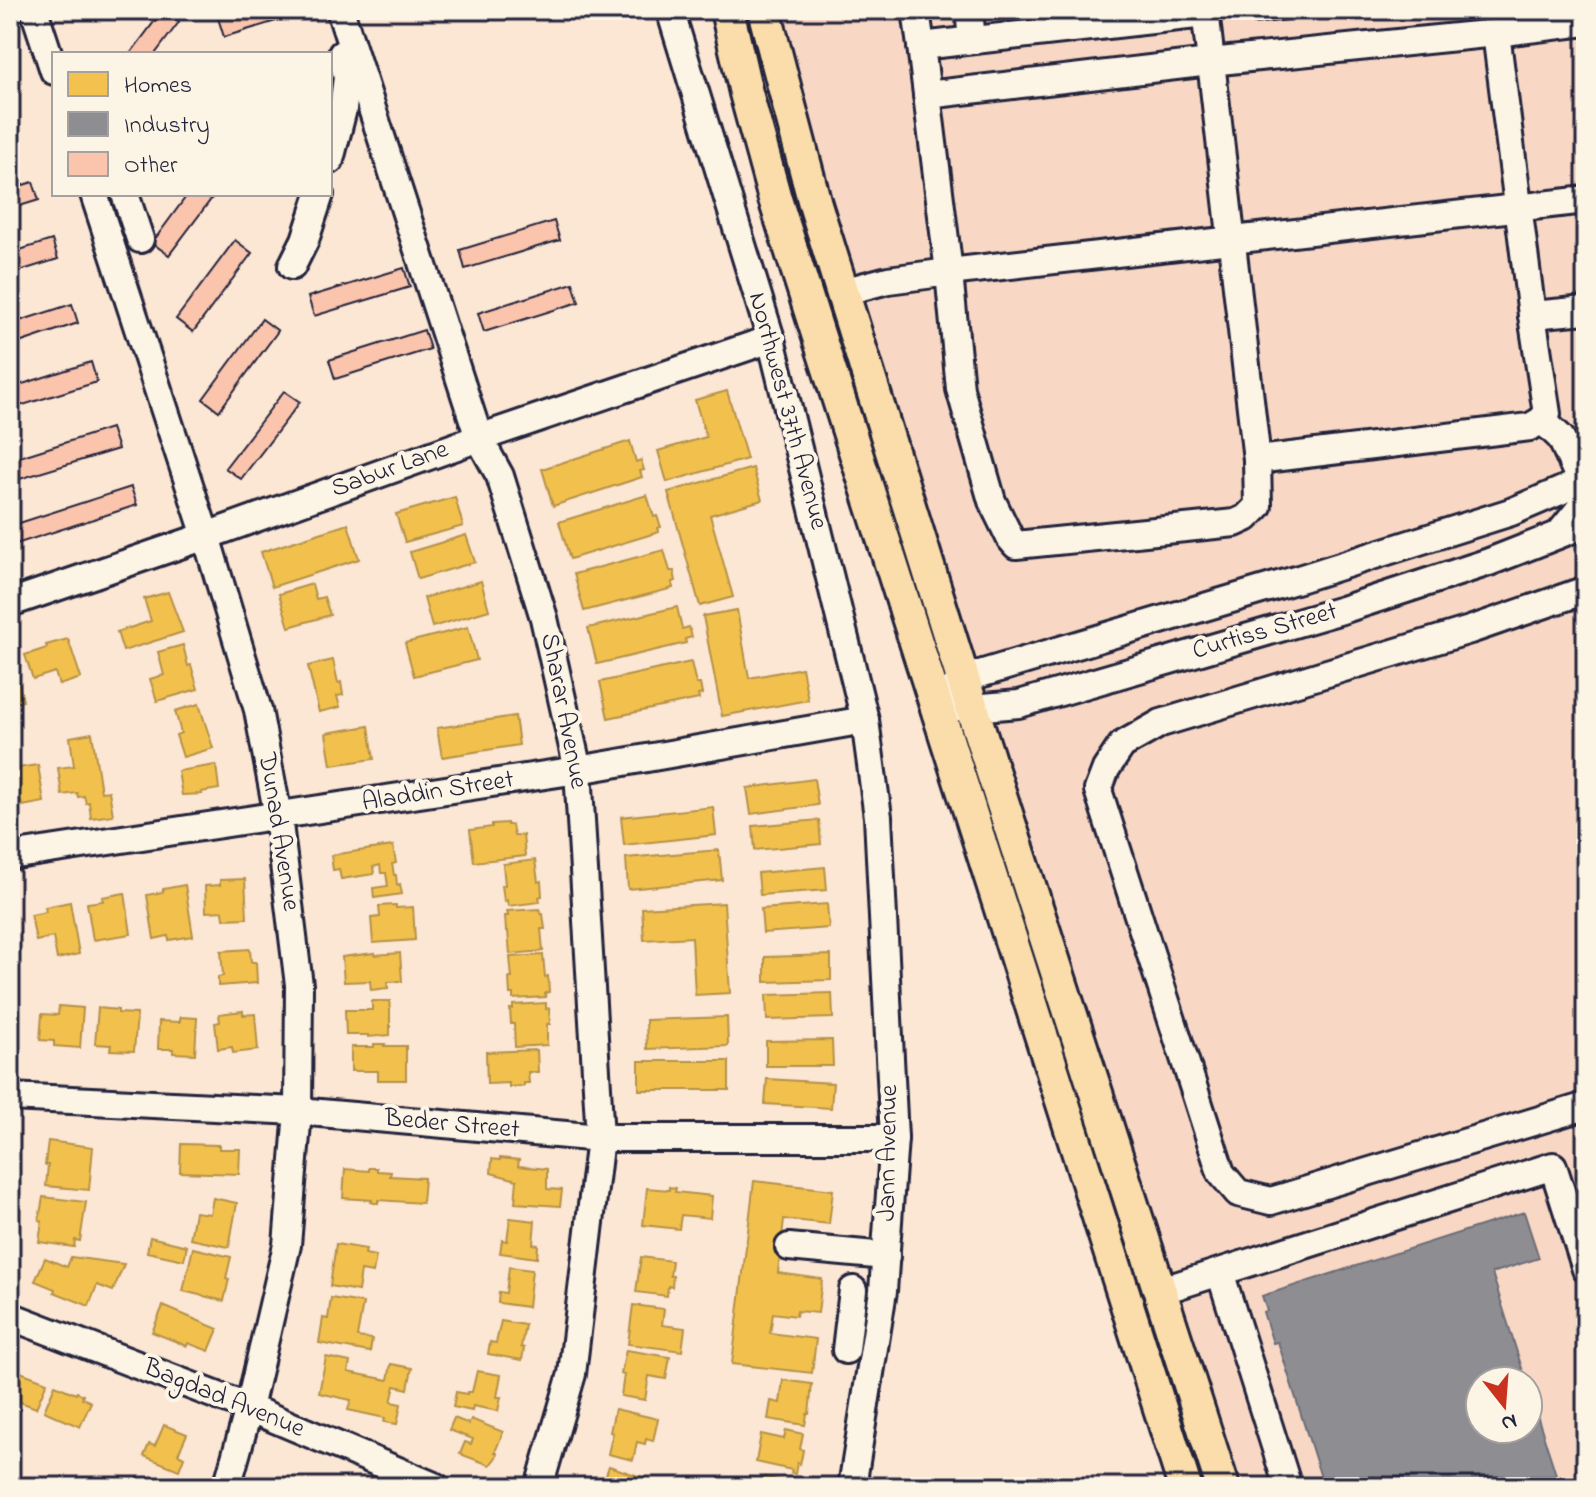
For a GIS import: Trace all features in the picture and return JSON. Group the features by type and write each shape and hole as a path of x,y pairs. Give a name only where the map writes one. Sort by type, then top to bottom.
{"main road":[{"path":"727,10 775,199 1186,1487"},
{"path":"764,10 815,204 842,292 1221,1482"}],"street":[{"path":"34,10 52,65"},
{"name":"Sharar Avenue","path":"340,10 340,50 479,438 500,476 544,618 578,770 600,1138 572,1374 539,1487"},
{"name":"Northwest 37th Avenue","path":"670,10 771,339 865,720 878,817"},
{"path":"916,10 949,272 960,389 992,501 1010,538 1016,545 1235,523 1246,518 1258,506 1257,460 1205,12 1027,22 972,40 921,46"},
{"path":"969,10 972,40"},
{"path":"927,95 1586,22"},
{"path":"1257,460 1530,427 1547,414 1496,33"},
{"path":"332,152 347,77 340,50"},
{"name":"Dunad Avenue","path":"95,196 206,536 258,710 278,816 299,985 298,1111 287,1245 227,1487"},
{"path":"292,266 305,240 319,196"},
{"path":"842,292 888,280 949,272 1586,200"},
{"path":"103,222 128,203 140,239"},
{"path":"1532,315 1586,310"},
{"name":"Sabur Lane","path":"10,603 771,339"},
{"path":"1542,420 1561,438 1584,488 1557,536"},
{"name":"Curtiss Street","path":"936,706 1302,578 1584,488"},
{"name":"Curtiss Street","path":"968,694 1019,704 1327,614 1489,562 1586,524"},
{"path":"1586,590 1470,630 1161,723 1122,745 1106,769 1098,790 1221,1173 1238,1193 1271,1201 1586,1106"},
{"name":"Aladdin Street","path":"10,856 578,770 865,720"},
{"name":"Jann Avenue","path":"852,1487 883,1291 894,1138 878,817"},
{"name":"Beder Street","path":"10,1097 298,1111 600,1138 894,1138"},
{"path":"1160,1291 1553,1166 1586,1269"},
{"path":"789,1247 886,1256"},
{"path":"1220,1272 1288,1487"},
{"path":"846,1350 853,1290"},
{"name":"Bagdad Avenue","path":"10,1316 249,1408 436,1487"},
{"path":"850,1320 878,1322"},
{"path":"1186,1487 1221,1482"}],"shaded area":[{"path":"712,10 1586,10 1586,1487 1175,1487"}],"building: Homes":[{"path":"727,391 747,459 667,482 658,451 706,437 695,400"},
{"path":"630,441 636,462 641,460 644,470 640,471 642,477 553,506 542,469"},
{"path":"753,468 762,500 710,515 733,597 700,606 668,492"},
{"path":"647,495 654,517 657,516 661,527 658,528 659,532 570,559 559,522"},
{"path":"455,497 463,526 405,542 396,514"},
{"path":"348,524 359,559 272,587 261,552"},
{"path":"466,535 475,562 418,579 410,552"},
{"path":"664,550 670,571 674,571 676,581 672,582 673,588 584,611 574,574"},
{"path":"481,581 489,610 432,627 424,598"},
{"path":"312,584 316,599 324,597 330,615 289,627 279,594"},
{"path":"168,592 183,632 123,651 117,632 151,621 144,599"},
{"path":"677,607 682,629 689,627 692,637 685,639 686,643 597,664 588,628"},
{"path":"737,610 749,678 802,668 808,700 722,716 703,616"},
{"path":"468,627 477,660 414,676 405,643"},
{"path":"68,639 81,678 59,685 55,672 33,679 25,655"},
{"path":"183,645 198,689 157,701 150,679 164,675 158,652"},
{"path":"333,660 343,695 337,696 340,707 319,712 308,666"},
{"path":"14,662 23,701 10,704 10,663"},
{"path":"691,662 696,684 700,684 702,694 698,695 699,699 608,718 600,682"},
{"path":"199,704 213,748 183,757 176,735 181,733 175,711"},
{"path":"515,716 519,745 442,757 437,728"},
{"path":"369,726 374,759 331,765 326,733"},
{"path":"92,733 101,792 109,791 113,815 91,818 89,802 86,803 84,796 78,797 77,793 62,795 58,768 74,766 70,737"},
{"path":"38,765 44,802 22,806 21,801 10,803 10,769"},
{"path":"216,765 219,789 182,795 178,771"},
{"path":"814,779 818,805 751,814 747,788"},
{"path":"713,807 716,835 624,845 621,817"},
{"path":"819,820 821,844 755,850 753,826"},
{"path":"507,823 512,825 514,836 523,835 525,856 474,862 470,830"},
{"path":"393,846 396,863 392,864 394,875 402,894 374,898 373,888 388,886 386,873 381,873 380,865 373,867 374,874 341,879 339,869 333,870 331,855"},
{"path":"719,850 722,880 628,889 626,858"},
{"path":"535,860 538,882 541,881 540,902 508,906 507,900 504,901 502,885 505,885 503,864"},
{"path":"825,867 827,890 760,895 758,873"},
{"path":"245,879 247,918 224,919 223,911 206,912 205,886 220,885 220,880"},
{"path":"185,885 193,936 154,939 147,895"},
{"path":"125,893 131,934 93,940 87,903"},
{"path":"70,902 79,954 57,959 53,937 36,941 31,915 46,912 45,907"},
{"path":"724,903 730,993 695,995 692,937 644,940 642,908"},
{"path":"827,904 829,928 763,933 761,909"},
{"path":"396,905 396,908 413,907 415,940 373,943 371,918 380,917 379,906"},
{"path":"540,909 545,929 541,929 543,951 510,954 507,911"},
{"path":"250,949 251,962 256,962 257,983 218,986 218,977 223,976 221,951"},
{"path":"400,953 402,981 388,982 388,988 371,990 370,981 344,982 342,957"},
{"path":"543,955 545,977 548,976 549,992 545,993 546,997 513,999 513,994 510,994 510,957"},
{"path":"831,955 831,980 765,982 765,957"},
{"path":"832,993 833,1018 767,1020 766,995"},
{"path":"372,1001 390,1001 390,1035 346,1035 345,1010 372,1010"},
{"path":"546,1003 550,1024 547,1024 547,1045 515,1047 510,1009 513,1005"},
{"path":"59,1006 83,1008 80,1048 54,1046 54,1041 40,1040 42,1014 58,1015"},
{"path":"98,1008 137,1014 134,1051 110,1050 111,1045 95,1044"},
{"path":"243,1011 243,1015 255,1014 258,1050 233,1053 232,1047 218,1049 215,1023 220,1022 219,1014"},
{"path":"180,1017 197,1018 195,1054 158,1049 159,1021 180,1022"},
{"path":"727,1017 728,1046 647,1049 646,1020"},
{"path":"832,1040 833,1066 766,1066 766,1041"},
{"path":"374,1044 406,1046 406,1080 378,1080 378,1071 351,1071 351,1047 374,1047"},
{"path":"537,1050 538,1072 528,1072 529,1083 509,1087 509,1083 487,1084 486,1052"},
{"path":"639,1061 729,1061 729,1090 639,1090"},
{"path":"767,1079 833,1083 831,1108 765,1104"},
{"path":"48,1141 93,1147 89,1190 46,1186"},
{"path":"181,1144 240,1149 239,1174 180,1172"},
{"path":"492,1159 519,1160 518,1166 547,1169 547,1189 562,1190 560,1206 515,1203 517,1180 491,1173"},
{"path":"369,1168 391,1172 390,1176 424,1178 422,1203 378,1200 374,1203 372,1200 343,1198 345,1169 369,1171"},
{"path":"754,1181 833,1190 829,1224 784,1219 778,1273 822,1279 818,1313 797,1311 796,1316 773,1313 770,1333 816,1339 812,1373 732,1364"},
{"path":"669,1187 676,1188 675,1192 712,1196 710,1218 681,1215 679,1229 643,1225 647,1188 669,1190"},
{"path":"43,1197 86,1202 80,1241 75,1240 74,1247 39,1242"},
{"path":"213,1198 237,1203 229,1247 190,1239 195,1212 210,1214"},
{"path":"510,1218 535,1221 533,1244 538,1245 537,1258 500,1253 502,1240 507,1241"},
{"path":"150,1237 187,1246 184,1260 147,1252"},
{"path":"336,1244 366,1249 365,1254 376,1256 373,1273 361,1271 358,1291 330,1286"},
{"path":"193,1248 231,1257 224,1301 183,1291"},
{"path":"71,1257 124,1264 113,1291 97,1285 89,1306 35,1281 45,1258 67,1267"},
{"path":"641,1257 672,1261 672,1287 668,1286 667,1296 636,1292"},
{"path":"509,1267 532,1270 528,1307 498,1303 499,1292 506,1293"},
{"path":"331,1298 363,1303 357,1337 372,1339 370,1352 319,1343 323,1318 328,1319"},
{"path":"633,1305 664,1309 662,1325 685,1328 682,1351 628,1344"},
{"path":"163,1306 218,1329 209,1351 152,1332"},
{"path":"501,1321 525,1325 522,1360 488,1354 490,1342 496,1343"},
{"path":"626,1350 670,1357 666,1379 649,1376 645,1400 621,1396"},
{"path":"326,1357 350,1362 348,1372 388,1380 391,1364 412,1368 408,1389 395,1386 391,1402 401,1404 397,1424 384,1422 385,1418 348,1410 351,1400 319,1393"},
{"path":"10,1368 47,1382 36,1408 10,1398"},
{"path":"477,1371 501,1375 498,1411 473,1406 472,1411 453,1407 456,1392 472,1392"},
{"path":"783,1380 812,1384 805,1425 768,1419 771,1401 780,1403"},
{"path":"55,1385 77,1392 91,1402 80,1427 44,1411"},
{"path":"615,1409 658,1419 653,1441 646,1439 645,1444 637,1442 633,1460 608,1454"},
{"path":"454,1418 469,1424 471,1419 503,1432 496,1457 490,1465 460,1454 465,1442 471,1444 473,1439 449,1430"},
{"path":"164,1425 187,1434 178,1454 184,1457 179,1470 144,1456 149,1444 155,1446"},
{"path":"786,1430 803,1434 802,1456 795,1474 791,1473 792,1470 756,1462 761,1434 784,1439"},
{"path":"609,1466 650,1480 648,1487 602,1487"},
{"path":"765,1477 793,1484 792,1487 763,1487"}],"building: Industry":[{"path":"1524,1212 1539,1258 1492,1273 1521,1365 1464,1365 1464,1445 1544,1445 1544,1437 1560,1487 1324,1487 1278,1342 1273,1343 1263,1312 1267,1311 1262,1296"}],"building: Other":[{"path":"163,10 179,22 156,52 132,52"},
{"path":"244,10 312,10 224,37 218,18"},
{"path":"1252,10 1371,10 1254,24"},
{"path":"33,182 39,200 10,209 10,189"},
{"path":"187,196 213,196 169,255 152,243"},
{"path":"554,221 560,240 465,269 460,250"},
{"path":"52,240 58,259 10,274 10,253"},
{"path":"235,240 252,253 193,332 176,319"},
{"path":"404,268 410,287 314,316 308,297"},
{"path":"573,283 579,302 484,332 478,313"},
{"path":"72,304 78,323 10,346 10,324"},
{"path":"262,319 278,331 219,411 203,399"},
{"path":"424,330 430,349 335,379 329,360"},
{"path":"91,362 97,382 10,409 10,388"},
{"path":"284,391 300,402 241,479 225,468"},
{"path":"111,428 118,449 10,482 10,460"},
{"path":"131,487 137,505 10,546 10,526"}]}
